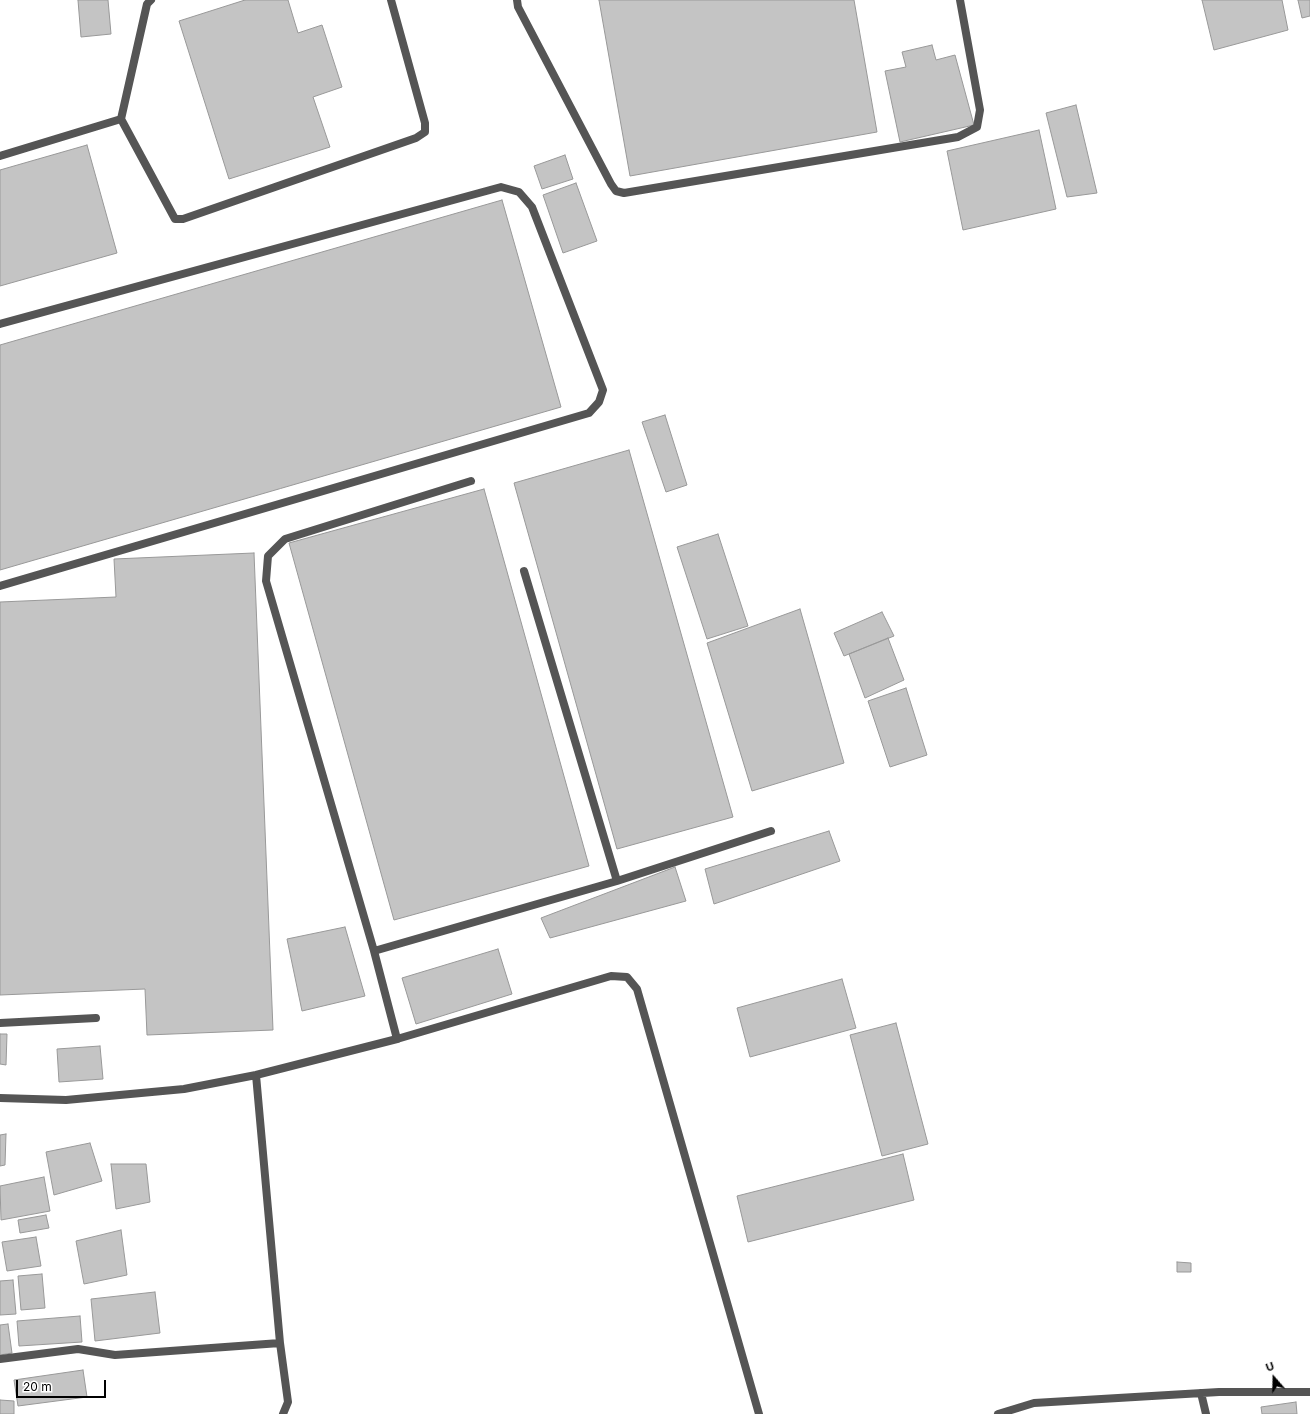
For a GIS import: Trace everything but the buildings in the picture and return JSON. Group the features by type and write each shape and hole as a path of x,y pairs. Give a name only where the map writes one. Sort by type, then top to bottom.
{"street":[{"path":"151,0 147,4 121,119 175,219 183,219 416,138 425,132 425,123 391,0"},
{"path":"517,0 518,7 611,184 616,191 624,193 958,137 976,127 980,110 960,0"},
{"path":"0,156 121,119"},
{"path":"0,324 501,187 519,192 532,207 603,390 599,402 590,412 0,586"},
{"path":"397,1039 374,951 266,580 268,556 285,539 471,481"},
{"path":"524,571 617,881"},
{"path":"374,951 617,881 771,832"},
{"path":"0,1098 66,1100 176,1090 256,1075 397,1039 611,976 627,977 637,989 759,1414"},
{"path":"0,1023 96,1018"},
{"path":"256,1075 280,1343 288,1402 283,1414"},
{"path":"0,1359 78,1350 115,1355 280,1343"},
{"path":"1201,1392 1206,1414"},
{"path":"998,1414 1034,1403 1201,1392 1310,1392"}]}
